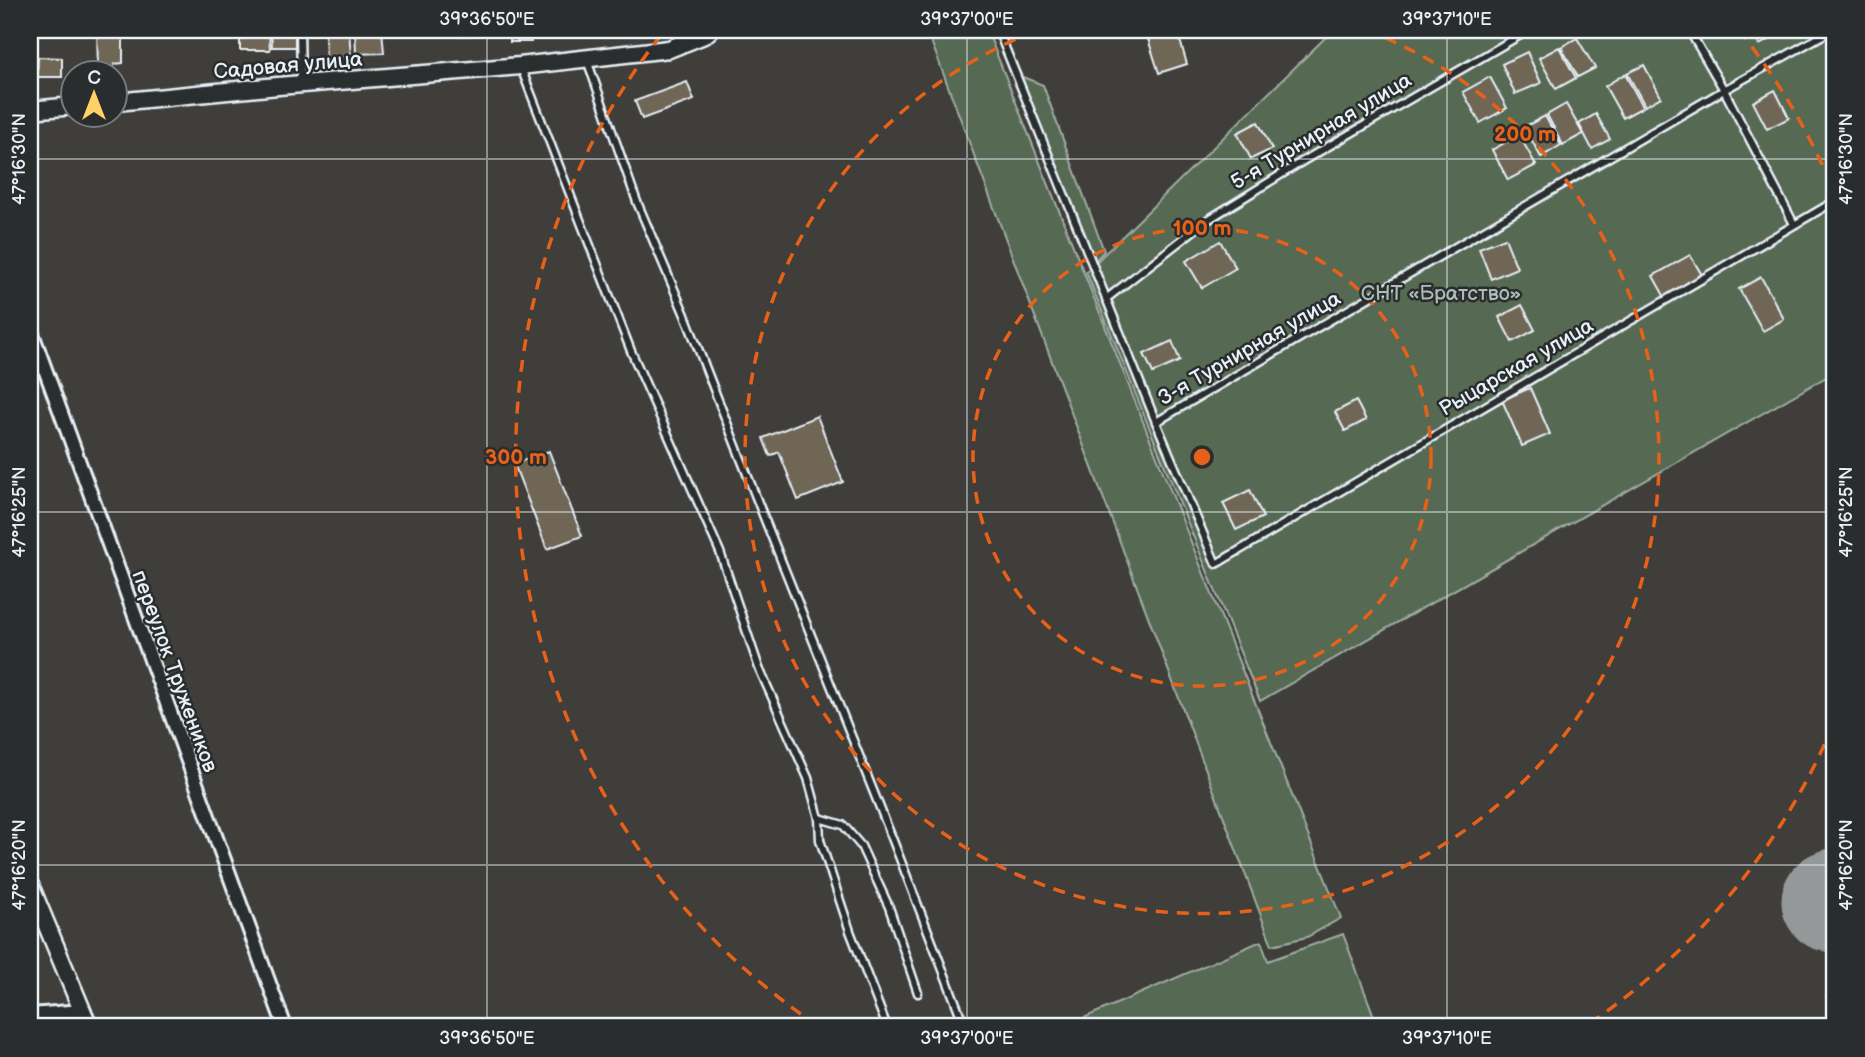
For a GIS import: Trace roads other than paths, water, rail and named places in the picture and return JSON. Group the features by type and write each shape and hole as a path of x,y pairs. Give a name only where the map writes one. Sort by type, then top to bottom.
{"street":[{"name":"Садовая улица","path":"130,101 520,66 669,49 710,30"},
{"path":"30,110 60,107"},
{"name":"переулок Тружеников","path":"30,328 285,1027"},
{"path":"30,885 89,1027"},
{"path":"30,1015 83,1011"}],"lane":[{"path":"300,30 301,84"},
{"path":"998,30 1156,422"},
{"name":"5-я Турнирная улица","path":"1106,299 1206,220 1303,160 1529,30"},
{"path":"1689,30 1724,90 1794,224"},
{"name":"3-я Турнирная улица","path":"1156,422 1724,90 1832,30"},
{"path":"586,58 637,202 685,315 965,1027"},
{"path":"520,66 631,351 720,552 759,668 808,778 819,818 821,841 850,931 887,1027"},
{"name":"Рыцарская улица","path":"1156,422 1216,564 1835,201"},
{"path":"819,818 843,825 861,846 889,907 918,993"}],"park label":[{"name":"СНТ «Братство»","path":"1441,293"}]}
